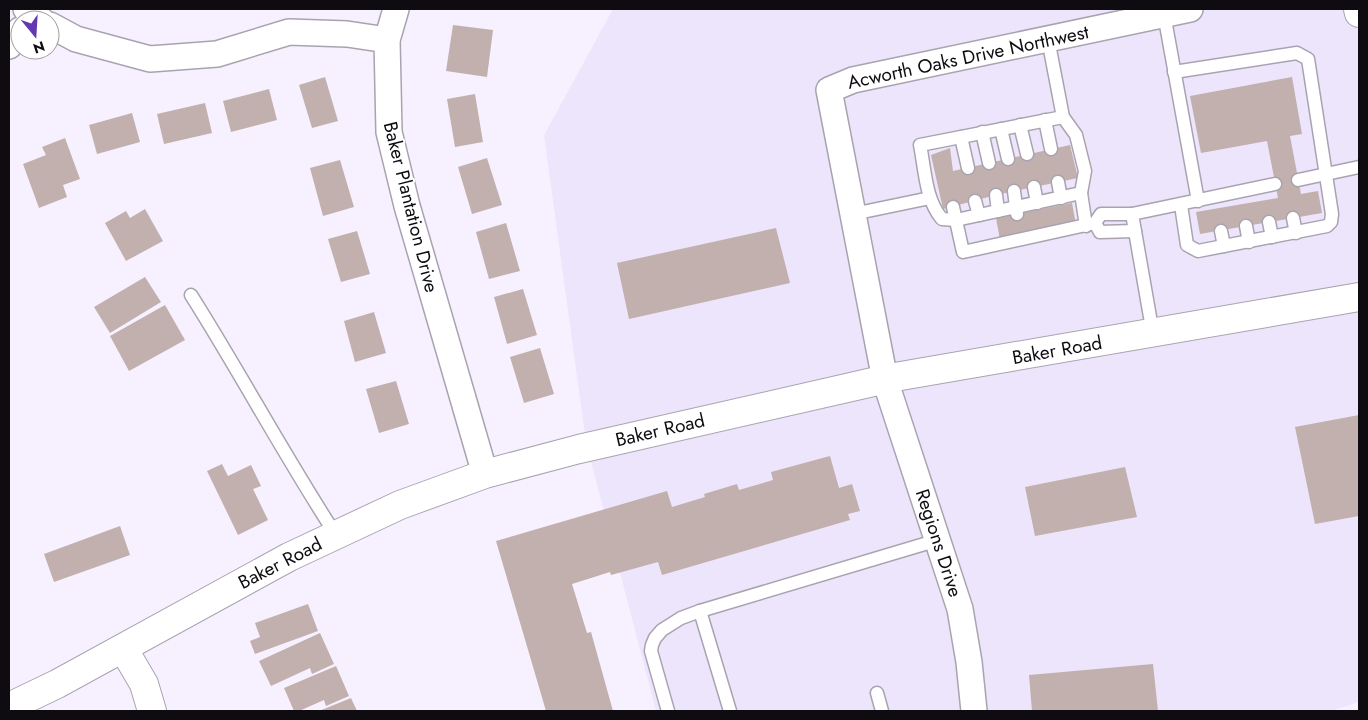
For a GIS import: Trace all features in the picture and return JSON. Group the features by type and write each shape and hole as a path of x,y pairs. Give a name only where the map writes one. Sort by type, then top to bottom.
{"main road":[{"path":"1358,9 1359,13"},
{"name":"Baker Road","path":"9,707 57,684 289,557 400,505 484,474 580,449 885,380 1359,297"},
{"path":"123,648 144,684 152,711"}],"street":[{"name":"Baker Plantation Drive","path":"396,9 387,40 389,132 407,206 484,474"},
{"name":"Acworth Oaks Drive Northwest","path":"885,380 830,90 853,80 1048,39 1124,16 1164,14 1190,9"},
{"path":"60,32 76,39 150,59 217,54 289,32 347,34 387,40"},
{"name":"Regions Drive","path":"885,380 960,608 969,662 974,711"}],"lane":[{"path":"1164,14 1198,201"},
{"path":"1048,39 1063,116 1076,135 1084,172 1081,193 1090,224 1100,232 1135,231"},
{"path":"1174,72 1297,53 1308,59 1332,214 1331,222 1327,226 1198,251 1187,245 1181,205"},
{"path":"1063,116 961,137 941,146 920,145 930,198 934,210 942,219 956,220 998,211 1017,210 1081,193"},
{"path":"1045,120 1051,149"},
{"path":"1020,125 1027,154"},
{"path":"1001,129 1008,159"},
{"path":"982,132 989,163"},
{"path":"961,137 968,168"},
{"path":"1298,180 1359,167"},
{"path":"1049,202 1058,182"},
{"path":"1034,187 1049,202"},
{"path":"953,207 963,252 1090,224 1100,214 1132,214 1198,201 1216,202 1241,198 1268,190"},
{"path":"1014,191 1017,210"},
{"path":"996,195 998,211"},
{"path":"853,214 930,198"},
{"path":"975,201 979,215"},
{"path":"1132,214 1153,334"},
{"path":"1293,218 1296,233"},
{"path":"1269,222 1272,238"},
{"path":"1246,226 1249,242"},
{"path":"1221,230 1224,246"},
{"path":"191,295 271,427 308,493 336,535"},
{"path":"668,711 651,651 652,645 662,630 681,618 700,611 938,540"},
{"path":"700,611 730,711"},
{"path":"877,693 882,711"}],"shaded area":[{"path":"613,9 1359,9 1359,702 1331,711 656,711 586,442 544,135"}],"building":[{"path":"453,25 493,30 487,77 446,71"},
{"path":"325,77 338,121 312,128 299,85"},
{"path":"1292,77 1302,134 1290,136 1301,194 1318,191 1322,213 1200,234 1196,212 1278,198 1267,141 1201,153 1190,96"},
{"path":"269,89 277,120 231,132 223,101"},
{"path":"475,94 483,142 455,147 447,99"},
{"path":"205,103 212,133 164,144 157,114"},
{"path":"132,113 140,142 97,154 89,125"},
{"path":"65,138 80,179 63,185 67,197 39,208 23,164 46,155 42,147"},
{"path":"1070,145 1078,178 996,195 943,209 931,155 950,148 953,171"},
{"path":"487,158 502,205 472,214 458,167"},
{"path":"340,160 354,207 323,216 310,168"},
{"path":"1072,203 1076,225 1000,240 996,218"},
{"path":"145,209 163,241 126,261 105,223 126,211 130,218"},
{"path":"506,223 520,271 489,279 476,232"},
{"path":"776,228 790,283 629,319 617,263"},
{"path":"357,231 370,274 341,282 328,239"},
{"path":"145,277 161,302 110,333 94,307"},
{"path":"523,289 537,335 507,344 494,297"},
{"path":"165,305 185,340 129,371 110,336"},
{"path":"374,312 386,353 355,362 344,321"},
{"path":"540,348 554,394 524,403 510,357"},
{"path":"396,381 409,424 379,433 366,389"},
{"path":"1359,415 1359,516 1315,524 1295,427"},
{"path":"830,456 839,488 852,484 860,511 848,514 850,520 662,575 658,562 611,575 610,572 572,584 587,633 591,632 613,711 546,711 496,541 667,491 672,507 705,497 704,494 737,484 739,490 773,480 771,472"},
{"path":"222,464 228,476 251,465 261,486 253,489 268,520 238,535 207,471"},
{"path":"1125,467 1137,517 1035,536 1025,487"},
{"path":"120,526 130,555 54,582 44,554"},
{"path":"308,604 318,631 255,654 250,641 260,637 255,623"},
{"path":"320,633 334,664 312,674 310,668 271,686 259,661"},
{"path":"1153,664 1158,711 1032,711 1029,675"},
{"path":"336,666 349,696 326,706 324,700 299,711 294,711 284,688"},
{"path":"351,698 357,711 319,711"}]}
